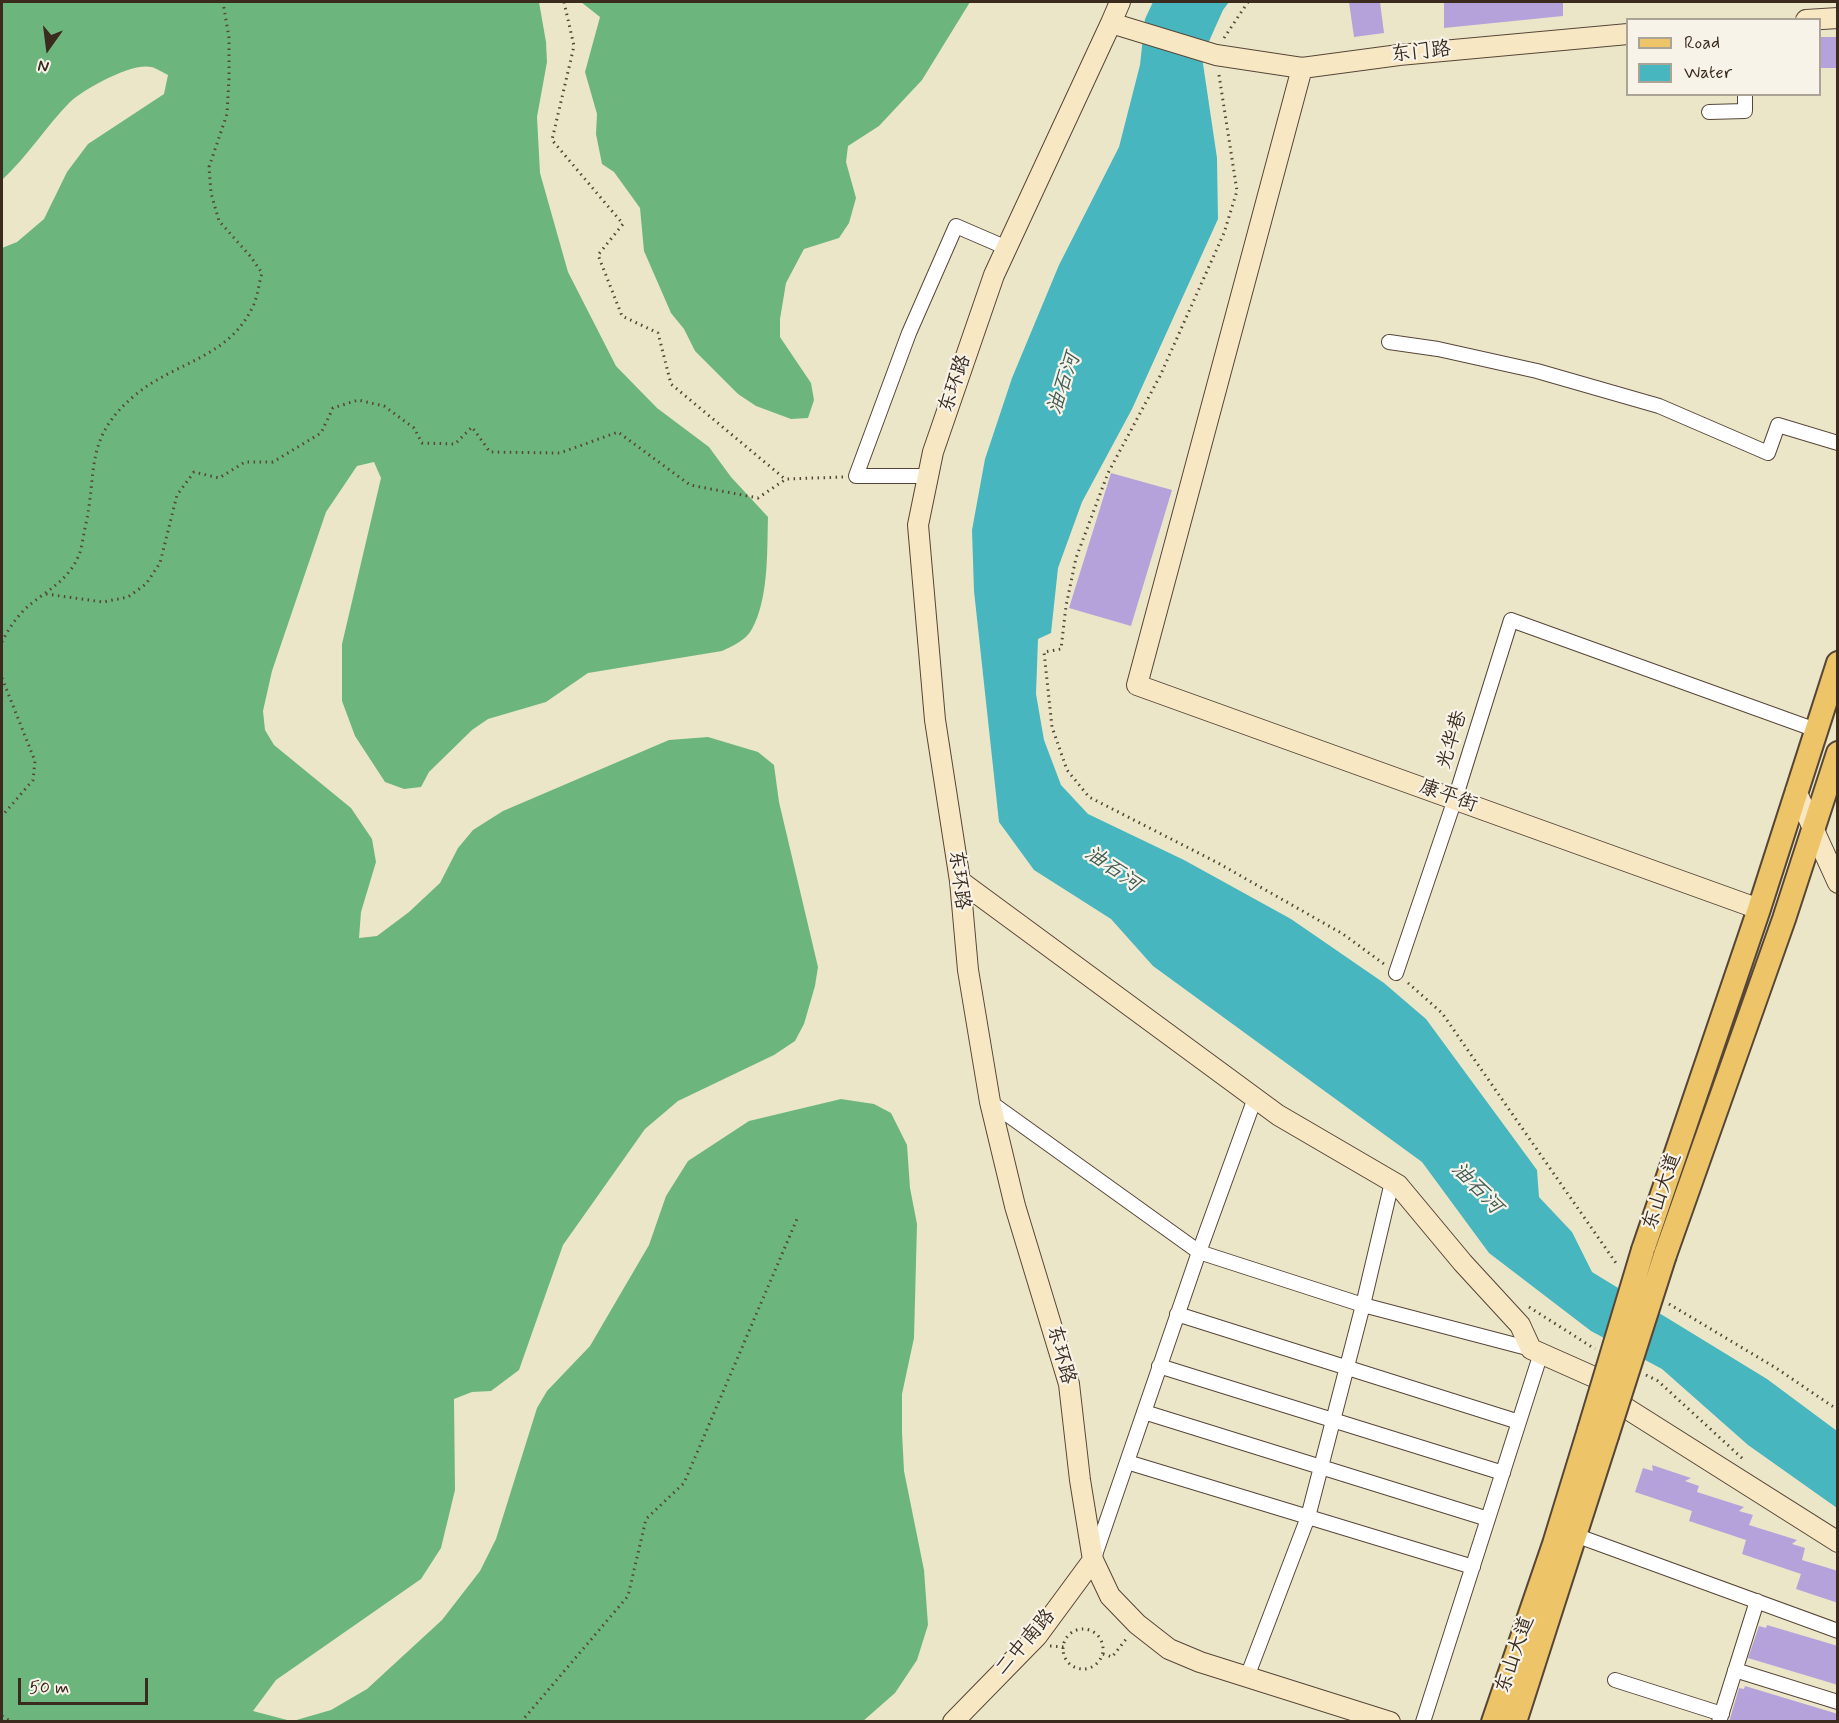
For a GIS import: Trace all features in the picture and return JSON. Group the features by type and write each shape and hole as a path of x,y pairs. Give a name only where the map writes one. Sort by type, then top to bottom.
{"main road":[{"name":"东山大道","path":"1494,1722 1554,1544 1598,1433 1618,1403 1652,1293 1654,1253 1759,909 1838,663"},
{"name":"东山大道","path":"1515,1722 1575,1535 1598,1433 1603,1381 1784,919 1838,753"}],"street":[{"name":"东环路","path":"1120,2 1120,26 994,275 933,453 918,525 935,720 960,881 968,970 990,1102 1016,1206 1069,1384 1080,1480 1093,1560 1110,1596 1137,1624 1169,1649 1247,1677 1390,1722"},
{"path":"1821,19 1838,18"},
{"name":"东门路","path":"1120,26 1302,68 1399,55 1626,34"},
{"name":"康平街","path":"1302,68 1137,685 1759,909"},
{"path":"1708,112 1744,111 1745,96"},
{"path":"928,476 856,476 909,333 956,226 1007,248"},
{"path":"1389,342 1438,349 1537,371 1659,406 1768,453 1778,425 1838,443"},
{"name":"光华巷","path":"1396,973 1455,799 1511,620 1816,730"},
{"path":"1797,791 1838,883"},
{"path":"960,881 1278,1115 1398,1185 1463,1263 1520,1324 1536,1351 1519,1422 1423,1722"},
{"path":"1093,1560 1177,1314 1255,1098"},
{"path":"990,1102 1199,1252 1363,1305 1536,1351 1603,1381"},
{"path":"1247,1677 1308,1517 1392,1182"},
{"path":"1177,1314 1519,1422"},
{"path":"1159,1366 1503,1473"},
{"path":"1618,1403 1838,1542"},
{"path":"1144,1412 1488,1519"},
{"path":"1126,1462 1473,1567"},
{"path":"1575,1535 1838,1631"},
{"name":"二中南路","path":"953,1722 1036,1636 1093,1560"},
{"path":"1615,1680 1721,1718 1757,1602"},
{"path":"1735,1670 1838,1702"}],"path":[{"path":"2,642 6,633 25,610 61,582 79,555 90,507 93,461 104,428 133,397 158,378 212,352 229,340 244,322 255,302 262,273 219,221 211,193 209,167 227,114 229,38 223,2"},
{"path":"564,2 574,46 552,140 623,224 598,255 622,316 658,333 671,384 786,479"},
{"path":"1218,50 1248,2"},
{"path":"46,594 104,602 128,597 146,584 160,563 177,495 194,472 219,478 245,462 273,462 321,433 333,408 358,400 384,406 414,428 422,443 455,444 472,427 490,452 560,453 618,432 690,485 758,498 786,479 856,476"},
{"path":"2,678 34,761 33,780 2,816"},
{"path":"521,1722 628,1596 646,1519 684,1483 797,1219"},
{"path":"1652,1293 1776,1368 1838,1410"},
{"path":"1078,1630 1090,1630 1100,1638 1103,1644 1102,1654 1093,1666 1079,1668 1064,1656 1064,1642 1067,1637 1078,1630"},
{"path":"1102,1654 1112,1657 1127,1638"},
{"path":"2,1716 12,1722"}],"green space":[{"path":"2,2 539,2 547,62 537,117 540,173 568,272 616,366 657,408 709,447 731,477 768,517 766,574 762,603 752,629 735,645 722,651 588,673 546,702 488,719 472,730 429,772 421,787 404,789 385,782 355,736 342,701 342,644 381,478 374,462 357,466 326,512 272,671 263,711 265,730 274,745 351,808 372,839 376,862 361,912 359,938 377,936 409,912 440,883 458,848 473,830 503,811 669,740 708,737 758,752 774,765 779,802 818,967 804,1024 795,1041 774,1055 678,1101 645,1129 563,1245 519,1370 491,1391 472,1392 454,1399 455,1490 441,1548 421,1579 276,1680 253,1711 291,1721 2,1721 2,248 17,242 44,219 67,172 88,144 164,94 168,75 153,68 132,69 108,78 85,91 69,103 2,180"},
{"path":"581,2 970,2 922,80 879,126 848,146 846,162 856,198 849,223 839,238 804,249 786,283 780,319 780,337 811,383 814,400 808,418 791,419 756,406 738,394 695,351 684,329 671,313 644,251 640,208 614,172 602,164 596,134 597,114 585,72 600,17"},
{"path":"841,1099 874,1104 891,1113 907,1145 910,1188 917,1224 914,1338 902,1394 902,1432 904,1471 924,1570 928,1625 917,1660 895,1693 862,1722 293,1721 331,1710 367,1689 442,1620 480,1571 496,1539 537,1408 547,1391 590,1346 649,1245 666,1196 688,1161 749,1121"}],"water":[{"name":"油石河","path":"1153,2 1229,2 1223,10 1202,57 1217,158 1218,219 1132,409 1082,502 1058,568 1051,633 1038,639 1036,694 1044,740 1061,785 1088,814 1184,860 1291,919 1384,983 1426,1019 1537,1170 1539,1197 1572,1232 1592,1272 1767,1379 1837,1431 1837,1508 1748,1445 1662,1369 1591,1331 1489,1253 1422,1162 1153,966 1111,919 1034,870 999,822 974,591 972,530 985,459 1012,378 1059,265 1119,147 1140,65 1145,19"}],"building":[{"path":"1349,2 1380,2 1384,33 1354,37"},
{"path":"1444,2 1563,2 1563,16 1444,28"},
{"path":"1821,37 1838,37 1838,68 1821,68"},
{"path":"1111,473 1172,490 1131,626 1069,608"},
{"path":"1652,1465 1691,1478 1685,1481 1699,1486 1697,1492 1744,1507 1739,1511 1753,1515 1749,1525 1797,1540 1792,1544 1805,1548 1802,1560 1838,1571 1838,1603 1796,1589 1801,1574 1742,1554 1746,1540 1689,1521 1692,1511 1635,1492 1643,1468 1653,1471"},
{"path":"1767,1625 1838,1646 1838,1685 1748,1658 1759,1626 1766,1628"},
{"path":"1745,1686 1838,1714 1838,1722 1729,1722 1739,1688 1744,1689"}]}
